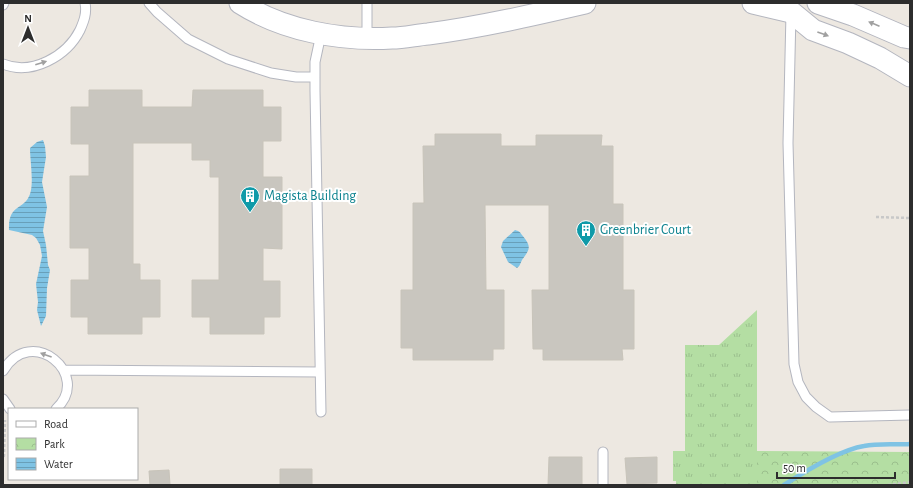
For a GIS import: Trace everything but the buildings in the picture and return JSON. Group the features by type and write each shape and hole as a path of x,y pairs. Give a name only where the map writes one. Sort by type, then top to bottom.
{"street":[{"path":"240,3 254,12 292,27 321,34 367,38 392,38 456,30 585,3"},
{"path":"754,3 791,12 813,30 848,43 880,58 910,76"},
{"path":"791,12 817,3 853,15 904,37 910,38"}],"lane":[{"path":"3,64 15,67 34,65 49,60 63,52 74,40 83,24 86,13 85,3"},
{"path":"149,3 188,39 228,59 271,73 296,77 315,77"},
{"path":"367,3 367,38"},
{"path":"791,12 788,143 794,364 798,382 806,397 816,408 830,417 910,415"},
{"path":"321,34 315,62 321,412"},
{"path":"3,370 16,356 34,351 52,356 64,370 68,387 63,403 57,408"},
{"path":"64,370 320,372"},
{"path":"3,399 9,408"},
{"path":"603,452 603,485"}],"path":[{"path":"876,217 910,218"},
{"path":"3,456 4,421 8,418"},
{"path":"888,485 910,482"}],"green space":[{"path":"757,310 757,485 676,485 676,481 673,481 673,451 685,451 685,345 719,345"},
{"path":"757,451 910,452 910,485 757,485"}],"water":[{"path":"43,140 46,157 42,182 47,207 43,231 50,270 47,288 46,316 41,326 37,310 38,302 36,284 42,256 40,245 36,238 32,235 9,230 9,221 14,211 24,203 30,194 32,178 30,148 37,142"},
{"path":"515,230 521,233 529,245 527,253 517,268 508,262 501,247 503,241"}],"waterway":[{"path":"784,485 822,462 854,448 875,445 910,444"}],"place":[{"name":"Magista Building","path":"250,213"},
{"name":"Greenbrier Court","path":"586,247"}]}
